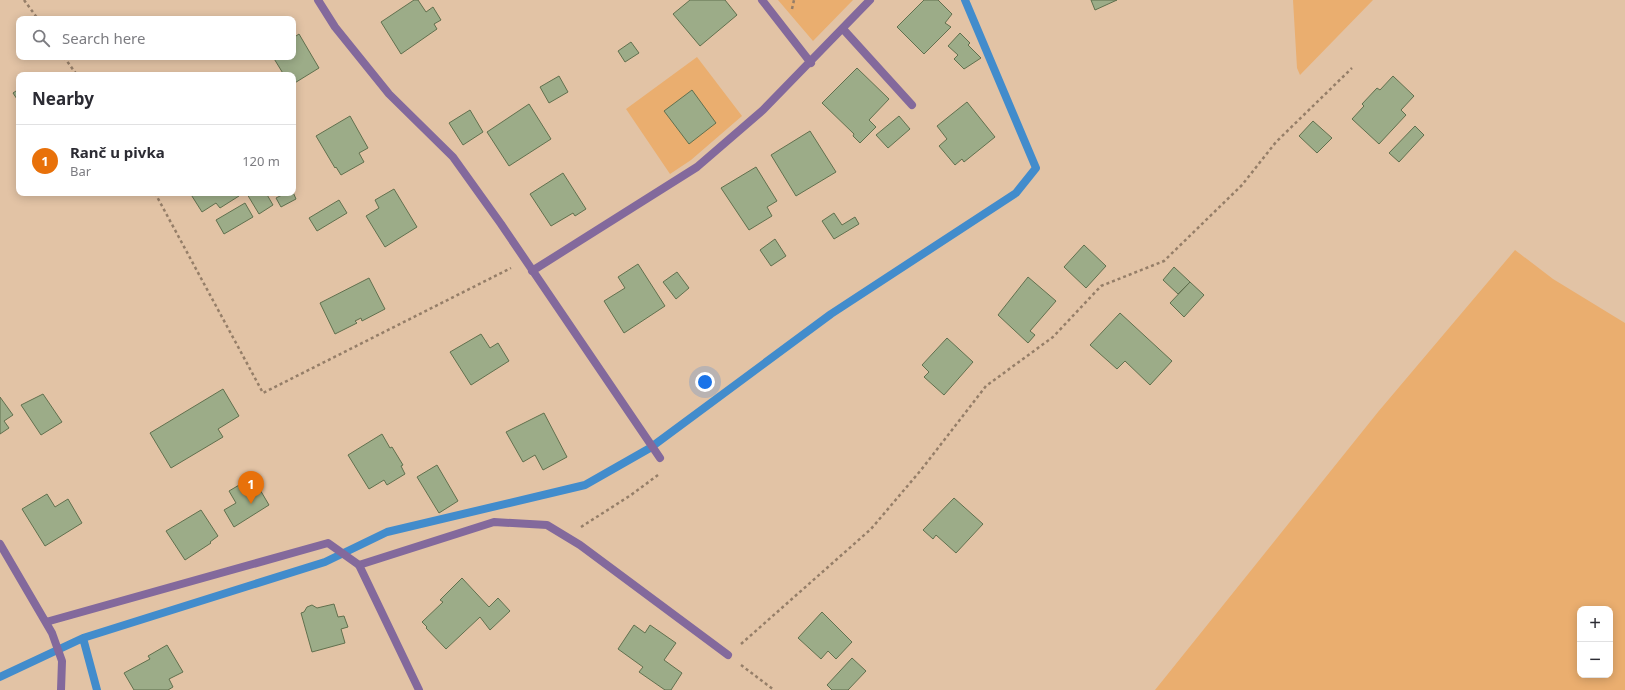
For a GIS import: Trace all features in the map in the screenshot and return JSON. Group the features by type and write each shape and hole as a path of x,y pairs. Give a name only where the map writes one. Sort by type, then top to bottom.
{"street":[{"path":"318,0 335,27 389,94 454,157 660,458"},
{"path":"762,0 810,63"},
{"path":"532,271 698,167 763,110 870,0"},
{"path":"843,29 912,105"},
{"path":"359,565 494,522 547,525 580,545 728,655"},
{"path":"46,622 328,543 359,565 419,690"},
{"path":"0,544 52,633 62,661 61,690"}],"path":[{"path":"24,0 36,16"},
{"path":"66,60 75,72"},
{"path":"774,690 728,655 871,529 921,470 986,386 1053,337 1101,286 1164,261 1242,185 1276,142 1352,68"},
{"path":"157,196 263,393 525,261"},
{"path":"565,536 598,516 660,473 660,458"}],"shaded area":[{"path":"778,0 853,0 813,41"},
{"path":"1293,0 1373,0 1300,75 1297,68"},
{"path":"697,57 742,116 691,160 670,174 626,109"},
{"path":"1515,250 1553,279 1625,323 1625,690 1155,690 1378,412"}],"building":[{"path":"414,0 418,0 426,12 433,7 441,20 434,24 437,29 401,54 381,22"},
{"path":"690,0 725,0 737,15 700,46 673,14"},
{"path":"924,0 938,0 952,14 945,23 951,27 924,54 897,27"},
{"path":"1091,0 1117,0 1095,10"},
{"path":"960,33 970,43 968,45 981,58 964,69 954,59 958,55 948,46"},
{"path":"299,34 319,68 296,82 296,72 282,72 275,60 296,60 296,36"},
{"path":"631,42 639,53 625,62 618,51"},
{"path":"857,68 889,99 869,120 876,127 860,143 853,136 854,134 822,103"},
{"path":"559,76 568,92 549,103 540,87"},
{"path":"1393,76 1414,96 1401,110 1406,115 1379,144 1352,119 1364,106 1362,104 1377,88 1380,90"},
{"path":"692,90 716,123 689,144 664,111"},
{"path":"967,102 995,137 964,162 962,159 955,165 939,146 947,139 937,126"},
{"path":"529,104 551,139 509,166 487,132"},
{"path":"470,110 483,132 463,145 449,123"},
{"path":"350,116 368,148 359,153 364,162 341,175 336,167 335,168 316,136"},
{"path":"899,116 910,129 888,148 876,135"},
{"path":"1313,121 1332,138 1317,153 1299,136"},
{"path":"1415,126 1424,135 1399,162 1389,153"},
{"path":"810,131 836,172 796,196 771,155"},
{"path":"756,167 777,201 767,207 772,216 749,230 721,188"},
{"path":"563,173 586,209 575,216 573,213 551,226 530,194"},
{"path":"394,189 417,227 385,247 366,216 379,208 375,200"},
{"path":"192,196 239,196 220,208 216,203 202,212"},
{"path":"248,196 268,196 273,205 259,214"},
{"path":"280,196 295,196 296,199 281,207 276,198"},
{"path":"339,200 347,213 317,231 309,218"},
{"path":"245,203 253,217 224,234 216,220"},
{"path":"834,213 842,225 855,217 859,224 834,239 822,221"},
{"path":"775,239 786,256 771,266 760,250"},
{"path":"1084,245 1106,266 1086,288 1064,267"},
{"path":"638,264 665,306 624,333 604,301 625,288 618,277"},
{"path":"1174,267 1190,282 1178,294 1163,280"},
{"path":"677,272 689,288 676,299 663,282"},
{"path":"1028,277 1056,301 1030,331 1035,335 1028,343 998,315"},
{"path":"369,278 385,309 362,321 361,318 355,321 357,323 335,334 320,303"},
{"path":"1190,282 1204,295 1184,317 1170,303"},
{"path":"1120,313 1172,361 1150,385 1125,361 1117,369 1090,345"},
{"path":"481,334 490,348 498,343 509,361 471,385 450,352"},
{"path":"947,338 973,362 944,395 924,377 929,372 922,365"},
{"path":"223,389 239,416 218,429 223,437 171,468 150,433"},
{"path":"43,394 62,422 41,435 21,405"},
{"path":"0,397 13,415 4,421 9,428 0,434"},
{"path":"544,413 567,457 543,470 535,455 523,462 506,432"},
{"path":"382,434 390,448 392,447 403,465 401,466 405,474 387,485 384,480 369,489 348,455"},
{"path":"437,465 458,501 439,513 417,477"},
{"path":"246,481 253,492 259,488 269,505 234,527 224,510 236,503 229,491"},
{"path":"47,494 55,507 68,499 82,523 45,546 22,509"},
{"path":"954,498 983,524 956,553 936,535 933,539 923,530"},
{"path":"201,510 218,536 210,542 211,543 185,560 166,531"},
{"path":"462,578 489,607 498,598 510,611 490,630 480,617 446,649 422,622 443,602 440,600"},
{"path":"334,604 338,617 344,616 348,627 341,629 345,643 312,652 301,613 304,612 307,607 312,605 317,608"},
{"path":"822,612 852,642 836,659 828,651 821,659 798,638"},
{"path":"634,625 645,633 650,625 676,643 664,660 682,673 671,690 665,690 639,672 643,667 618,649"},
{"path":"167,645 183,672 169,679 173,687 168,690 134,690 124,673 150,659 148,656"},
{"path":"852,658 866,671 848,690 832,690 827,685"}],"waterway":[{"path":"97,690 83,638 325,562 387,532 585,485 650,448 831,314 1016,193 1036,168 965,0"},
{"path":"0,677 83,638"}],"place":[{"name":"Ranč u pivka","path":"251,504"}]}
